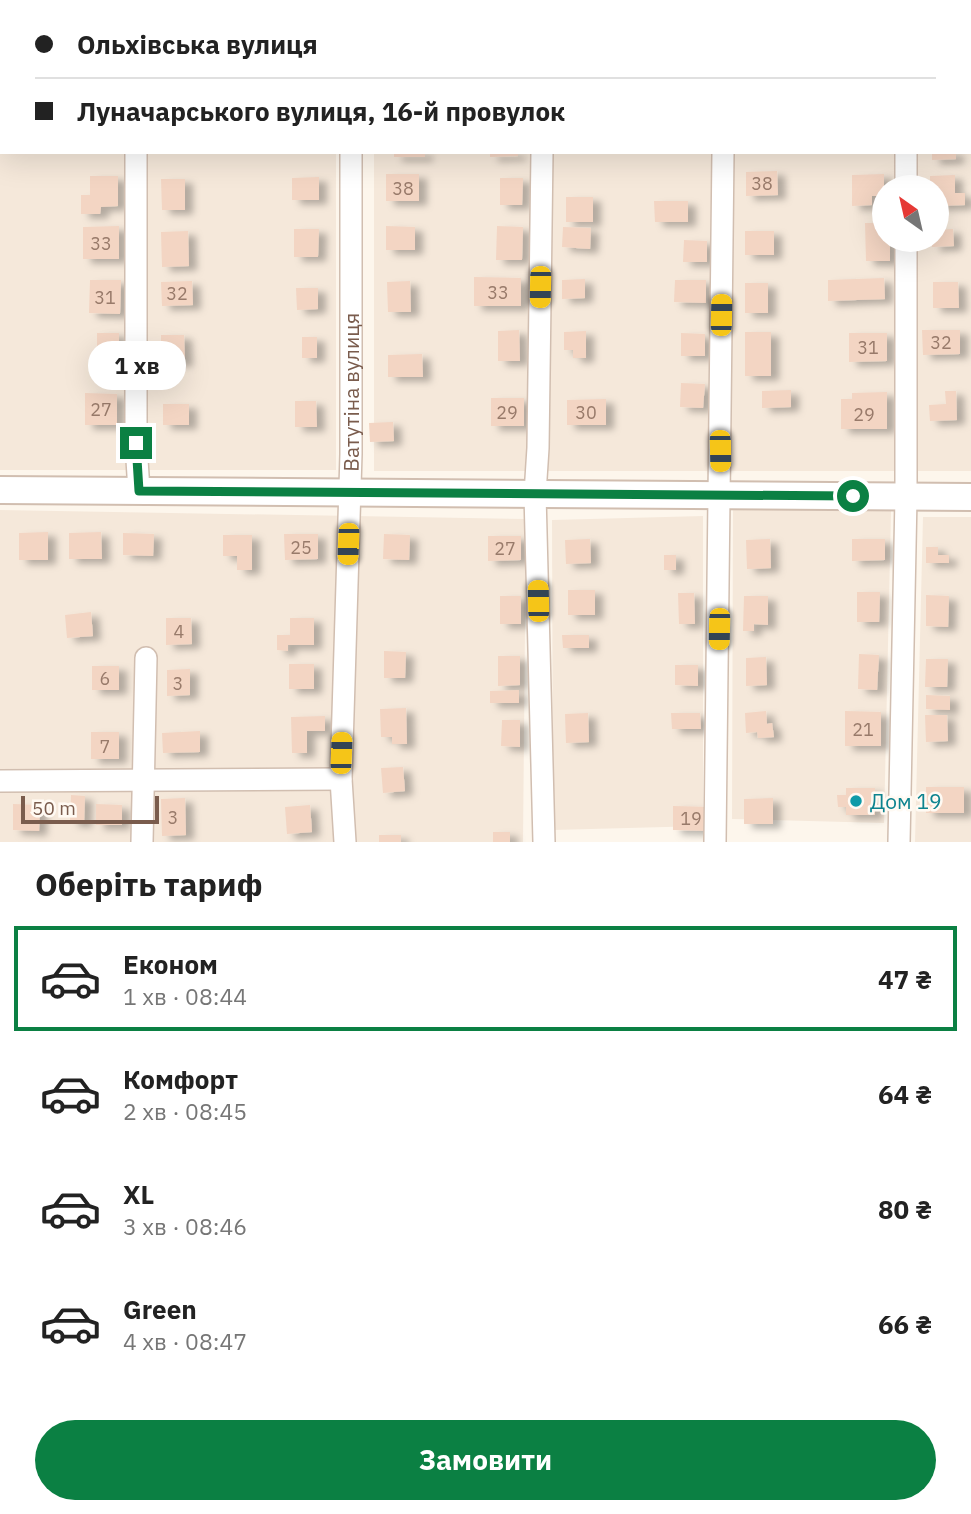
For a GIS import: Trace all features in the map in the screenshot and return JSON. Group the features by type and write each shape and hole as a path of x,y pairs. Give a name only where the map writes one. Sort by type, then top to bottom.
{"street":[{"path":"136,154 136,443 139,491"},
{"name":"Ватутіна вулиця","path":"345,842 341,779 350,492 351,154"},
{"path":"542,154 535,494 544,842"},
{"path":"715,842 723,154"},
{"path":"906,154 906,175"},
{"path":"899,842 906,497 906,252"},
{"path":"0,490 971,497"},
{"path":"142,842 146,658"},
{"path":"0,781 341,779"}],"shaded area":[{"path":"0,154 336,154 336,470 0,470"},
{"path":"374,154 971,154 971,471 374,471"},
{"path":"733,509 891,511 884,823 732,819"},
{"path":"0,510 526,519 523,842 0,842"},
{"path":"703,516 703,826 553,830 552,520"},
{"path":"923,517 971,517 971,842 915,842"}],"building":[{"path":"394,154 425,154 425,157 394,157"},
{"path":"490,154 518,154 518,156 490,157"},
{"path":"932,154 956,154 956,159 932,160"},
{"path":"777,171 778,195 746,196 746,172"},
{"path":"386,174 419,174 419,201 386,201"},
{"path":"884,174 872,175 872,205 852,206 852,175"},
{"path":"949,175 955,175 955,193 965,193 965,205 949,206"},
{"path":"90,176 118,176 118,206 101,207 100,214 81,214 81,195 90,195"},
{"path":"319,177 319,200 292,200 292,178"},
{"path":"500,178 523,178 522,205 500,205"},
{"path":"161,179 185,179 185,210 162,210"},
{"path":"566,197 593,197 593,222 566,222"},
{"path":"654,201 688,201 688,222 655,222"},
{"path":"865,223 872,223 872,252 890,252 890,261 866,261"},
{"path":"119,226 119,259 83,259 83,227"},
{"path":"386,226 415,227 415,250 386,250"},
{"path":"497,226 523,227 522,260 496,260"},
{"path":"563,227 591,228 590,249 562,247"},
{"path":"294,229 319,229 318,257 294,257"},
{"path":"949,229 953,229 954,246 949,246"},
{"path":"188,231 189,266 162,267 161,232"},
{"path":"745,231 774,231 774,255 745,255"},
{"path":"684,240 707,241 707,262 683,262"},
{"path":"474,277 521,278 521,306 474,306"},
{"path":"884,278 885,299 828,301 828,280"},
{"path":"585,279 585,298 562,299 562,280"},
{"path":"90,280 121,280 120,314 89,313"},
{"path":"675,280 706,280 706,303 674,302"},
{"path":"192,281 193,305 162,306 161,282"},
{"path":"410,281 411,312 388,312 387,282"},
{"path":"933,282 958,282 959,308 933,308"},
{"path":"745,283 768,283 768,313 745,313"},
{"path":"296,288 318,288 318,309 297,310"},
{"path":"519,330 520,361 498,361 498,331"},
{"path":"922,330 960,330 960,354 923,355"},
{"path":"586,331 586,358 573,358 573,350 564,350 564,332"},
{"path":"745,332 771,332 771,376 745,376"},
{"path":"97,333 119,333 119,359 97,358"},
{"path":"681,333 705,334 705,356 681,356"},
{"path":"849,333 887,333 887,361 849,362"},
{"path":"161,335 184,335 185,362 161,362"},
{"path":"302,337 317,337 317,358 302,358"},
{"path":"422,354 423,377 388,377 388,355"},
{"path":"681,383 705,384 703,408 680,407"},
{"path":"791,390 791,407 762,408 762,391"},
{"path":"945,391 956,391 957,420 930,421 929,405 946,404"},
{"path":"887,392 887,429 841,429 841,399 852,399 852,393"},
{"path":"85,393 117,394 117,425 85,425"},
{"path":"491,398 524,398 524,426 491,426"},
{"path":"606,399 606,425 567,425 567,400"},
{"path":"295,401 316,401 317,427 295,427"},
{"path":"163,404 189,404 189,425 163,425"},
{"path":"393,422 394,441 370,442 369,423"},
{"path":"48,532 48,560 19,560 19,533"},
{"path":"101,532 102,559 69,559 69,533"},
{"path":"123,533 154,534 153,556 123,555"},
{"path":"284,534 318,534 318,559 285,560"},
{"path":"384,534 410,535 409,560 383,559"},
{"path":"223,535 252,535 252,570 237,570 237,556 223,556"},
{"path":"488,536 521,536 521,560 488,561"},
{"path":"590,539 591,563 566,564 565,540"},
{"path":"770,539 771,568 747,569 746,540"},
{"path":"852,539 885,539 885,560 852,561"},
{"path":"926,547 938,547 938,555 949,555 949,563 926,563"},
{"path":"664,555 676,555 676,570 664,570"},
{"path":"568,590 595,590 595,615 568,615"},
{"path":"857,592 880,592 879,622 857,622"},
{"path":"678,593 694,593 695,624 679,624"},
{"path":"926,595 949,596 948,627 926,626"},
{"path":"500,596 521,596 521,624 500,624"},
{"path":"744,596 768,596 768,625 754,624 754,631 743,631"},
{"path":"91,612 93,636 67,638 65,615"},
{"path":"166,618 191,618 192,644 166,645"},
{"path":"290,618 314,618 314,645 288,645 288,651 277,650 277,635 290,635"},
{"path":"562,635 589,635 589,648 563,648"},
{"path":"384,651 406,652 405,678 384,678"},
{"path":"859,654 879,655 877,690 858,689"},
{"path":"498,656 520,656 520,685 498,686"},
{"path":"766,657 767,685 746,686 746,658"},
{"path":"926,659 948,659 947,687 925,687"},
{"path":"289,664 314,664 314,689 289,689"},
{"path":"675,665 698,665 698,686 675,685"},
{"path":"92,666 119,666 119,690 92,690"},
{"path":"190,669 190,695 167,696 167,670"},
{"path":"519,690 519,703 490,703 490,691"},
{"path":"926,695 950,696 950,710 926,709"},
{"path":"406,708 407,744 392,744 392,737 381,737 380,709"},
{"path":"766,711 767,724 772,723 774,737 758,738 757,732 746,733 745,713"},
{"path":"845,711 881,712 881,746 845,746"},
{"path":"588,713 589,742 566,743 565,714"},
{"path":"671,713 700,713 701,729 672,729"},
{"path":"925,715 947,715 948,741 926,742"},
{"path":"325,716 325,731 307,731 307,753 292,753 291,717"},
{"path":"502,720 520,720 520,747 501,746"},
{"path":"200,731 200,752 163,753 162,733"},
{"path":"91,732 119,732 119,759 91,759"},
{"path":"403,767 405,791 383,793 381,768"},
{"path":"926,787 964,787 964,813 926,813"},
{"name":"Дом 19","path":"846,788 875,788 875,815 846,815 846,807 838,807 837,795 846,795"},
{"path":"71,795 85,796 84,823 70,822"},
{"path":"185,798 186,835 162,836 161,799"},
{"path":"773,798 773,824 744,824 744,799"},
{"path":"13,804 40,805 39,831 13,830"},
{"path":"96,804 122,805 122,825 96,825"},
{"path":"310,805 312,832 287,834 285,807"},
{"path":"673,806 709,807 708,831 673,830"},
{"path":"493,832 510,832 510,842 493,842"},
{"path":"379,835 401,835 401,842 379,842"}],"place":[{"name":"Дом 19","path":"856,801"}],"route":[{"path":"136,443 139,491 853,496"}]}
